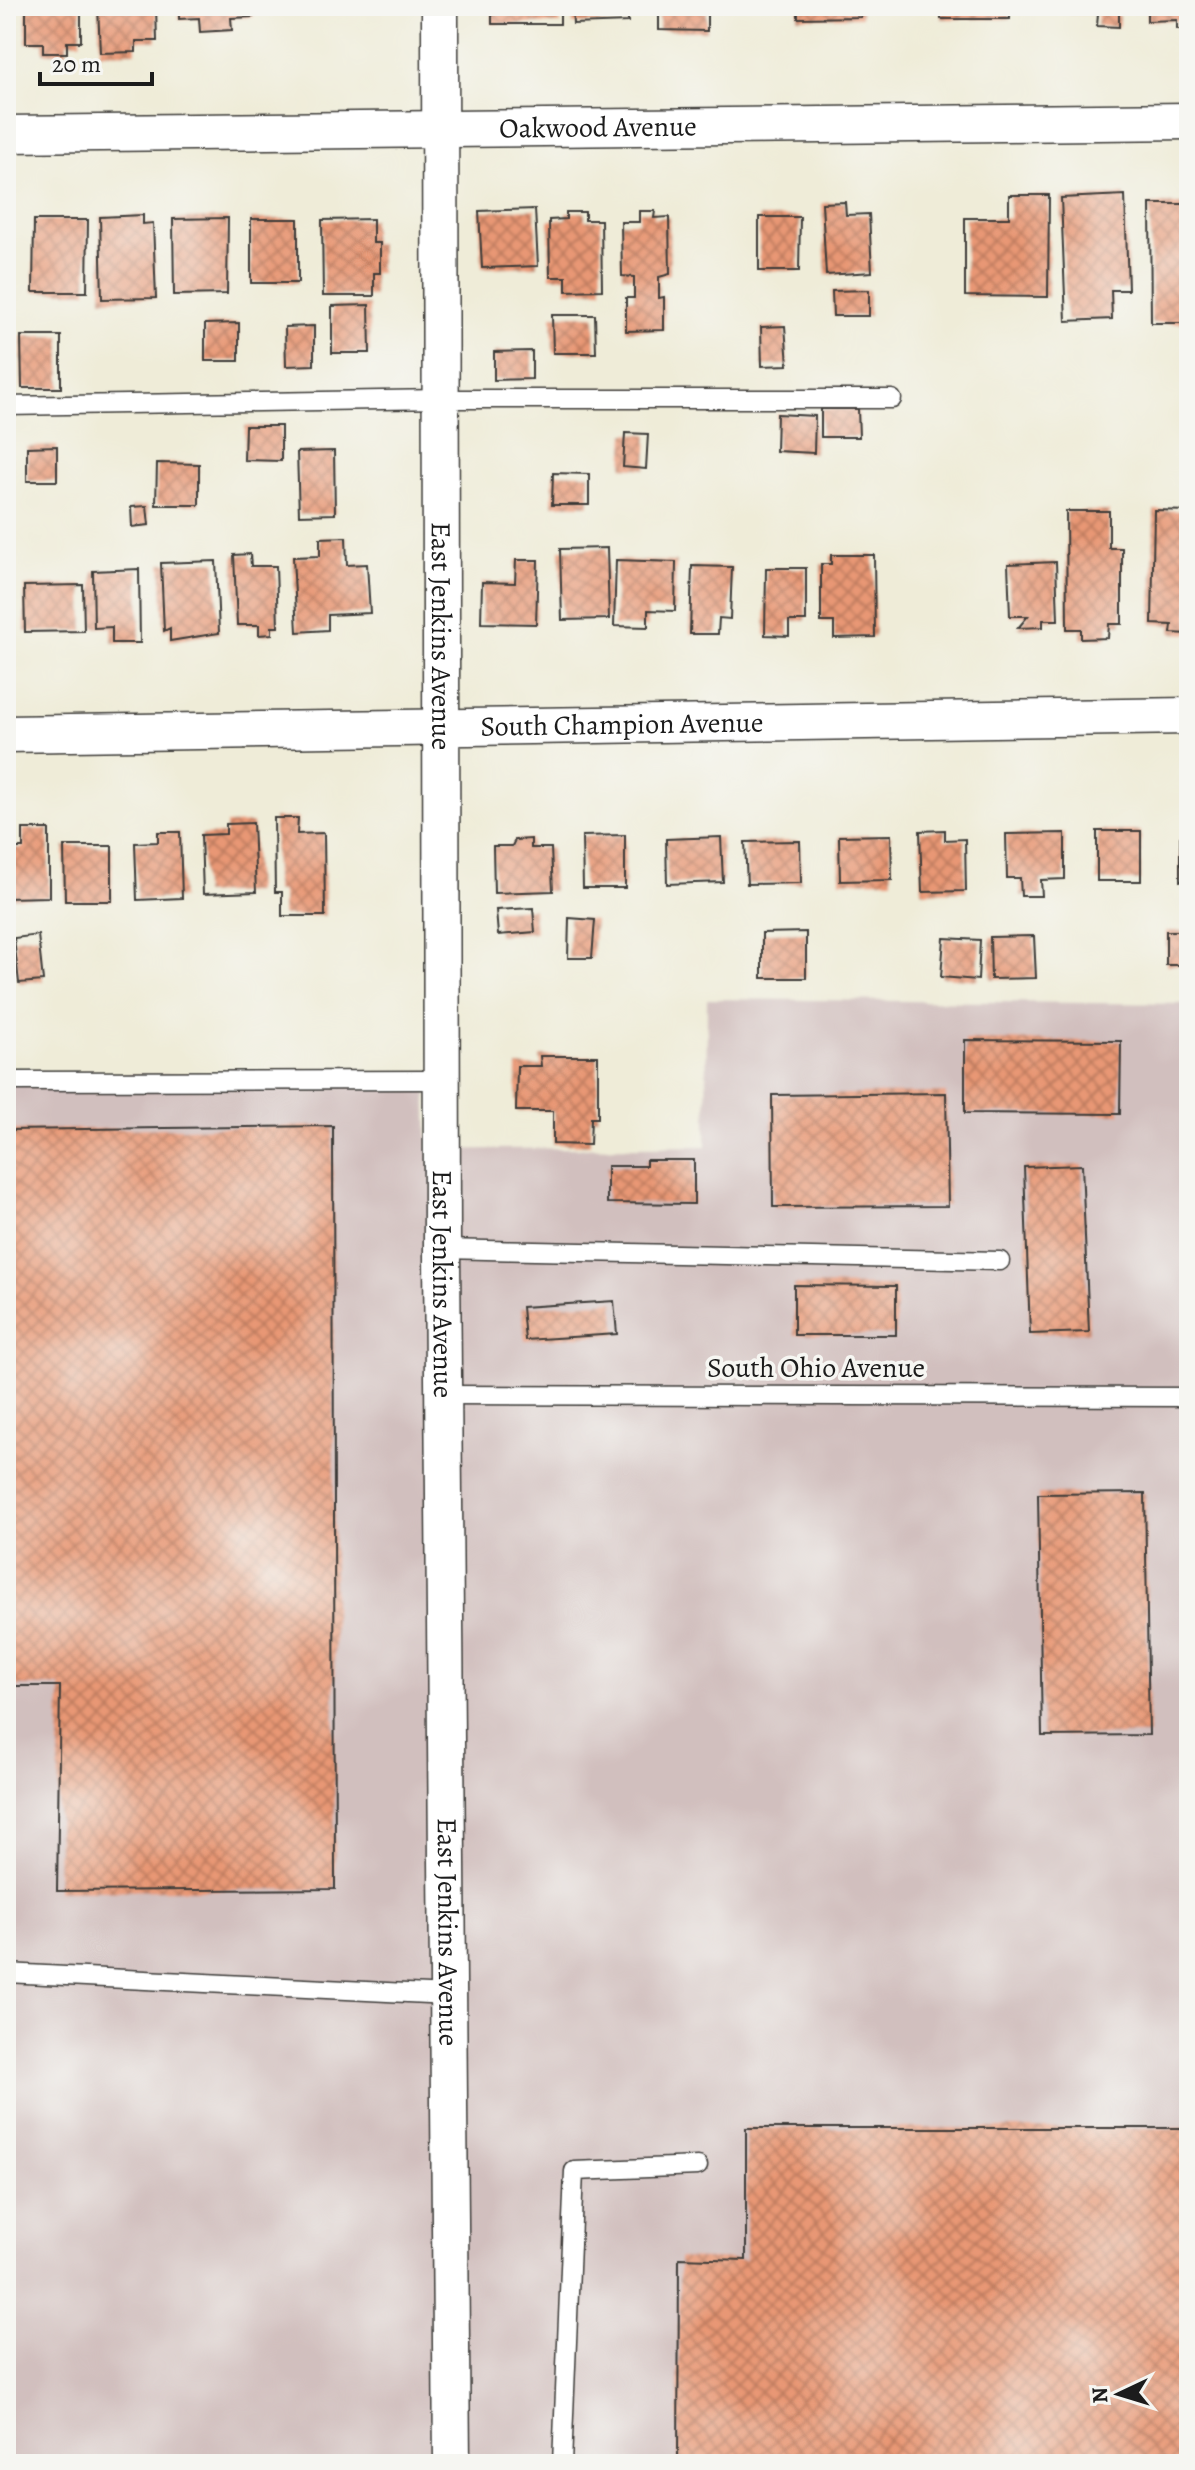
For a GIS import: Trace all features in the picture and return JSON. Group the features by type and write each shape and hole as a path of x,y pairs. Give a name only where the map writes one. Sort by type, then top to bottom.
{"street":[{"name":"East Jenkins Avenue","path":"440,6 441,1080 452,2464"},
{"name":"Oakwood Avenue","path":"6,134 1189,121"},
{"name":"South Champion Avenue","path":"6,734 1189,716"}],"lane":[{"path":"6,406 442,399 892,399"},
{"path":"6,1081 441,1080"},
{"path":"442,1249 1000,1261"},
{"name":"South Ohio Avenue","path":"443,1395 1189,1397"},
{"path":"6,1973 448,1995"},
{"path":"562,2464 574,2171 698,2166"}],"shaded area":[{"path":"707,999 1189,1004 1189,2464 6,2464 6,1075 426,1073 428,1150 706,1146"}],"building":[{"path":"6,6 10,6 12,53 6,54"},
{"path":"26,6 81,6 81,42 67,42 67,53 43,53 43,43 26,43"},
{"path":"98,6 156,6 157,41 136,41 136,52 100,53"},
{"path":"179,6 253,6 253,17 231,18 232,30 200,32 199,18 179,19"},
{"path":"307,6 343,6 343,10 307,12"},
{"path":"492,6 560,6 560,24 492,24"},
{"path":"572,6 628,6 628,22 573,24"},
{"path":"659,6 707,6 707,31 659,30"},
{"path":"798,6 861,6 861,17 798,18"},
{"path":"941,6 1010,6 1010,19 941,19"},
{"path":"1068,6 1119,6 1119,27 1097,26 1098,14 1068,14"},
{"path":"1147,6 1189,6 1189,29 1177,29 1177,20 1147,21"},
{"path":"1009,195 1049,195 1048,297 965,296 965,218 1009,218"},
{"path":"1125,195 1128,290 1111,290 1112,319 1066,321 1061,198"},
{"path":"845,202 846,215 869,214 872,272 826,275 822,203"},
{"path":"1150,204 1189,204 1189,323 1151,323"},
{"path":"535,209 538,266 482,268 479,211"},
{"path":"639,211 655,211 654,218 669,217 670,274 659,277 659,298 664,297 664,330 626,331 626,298 634,298 634,277 622,276 621,222 639,222"},
{"path":"566,212 585,212 585,220 601,220 602,290 566,291 566,277 550,277 549,220 566,219"},
{"path":"143,215 143,224 153,223 156,298 102,299 100,217"},
{"path":"759,217 800,217 799,271 759,271"},
{"path":"228,218 227,294 174,295 173,219"},
{"path":"251,219 298,219 298,283 251,283"},
{"path":"373,219 373,243 380,243 380,273 374,273 374,296 323,296 322,220"},
{"path":"34,220 88,220 87,292 33,292"},
{"path":"869,290 869,316 833,316 832,291"},
{"path":"369,305 370,353 332,353 332,306"},
{"path":"552,315 595,315 596,353 553,353"},
{"path":"239,323 239,361 205,361 205,324"},
{"path":"314,326 314,365 286,366 285,327"},
{"path":"785,326 788,365 762,366 761,327"},
{"path":"21,336 61,336 61,388 22,388"},
{"path":"532,351 532,379 494,380 494,352"},
{"path":"821,409 858,409 859,437 821,437"},
{"path":"777,414 815,416 814,453 776,451"},
{"path":"245,426 281,426 281,461 244,460"},
{"path":"625,433 648,434 646,469 623,467"},
{"path":"57,446 57,481 27,481 27,447"},
{"path":"334,451 335,514 299,515 297,452"},
{"path":"6,458 11,458 12,500 6,500"},
{"path":"157,463 199,464 199,505 156,505"},
{"path":"553,473 589,474 589,505 552,505"},
{"path":"147,506 149,525 132,527 131,507"},
{"path":"1154,510 1189,511 1189,634 1171,633 1172,625 1152,624"},
{"path":"1066,511 1109,511 1109,548 1122,548 1122,624 1109,624 1108,638 1081,639 1081,629 1067,629"},
{"path":"346,537 347,565 367,564 370,613 328,615 328,630 297,632 293,557 320,556 320,538"},
{"path":"607,548 609,619 562,620 560,549"},
{"path":"250,554 251,566 276,566 278,627 272,627 272,634 259,635 259,625 237,625 234,555"},
{"path":"831,555 874,555 875,637 834,638 834,622 821,622 821,564 831,564"},
{"path":"516,560 538,560 536,624 481,623 482,582 515,583"},
{"path":"616,560 676,562 675,611 648,610 648,627 614,626"},
{"path":"216,561 219,633 170,641 170,628 164,631 161,563"},
{"path":"1056,562 1058,620 1043,620 1043,627 1018,628 1028,616 1010,616 1008,564"},
{"path":"692,566 732,567 730,619 719,618 718,634 690,634"},
{"path":"766,568 806,568 806,621 789,621 789,636 765,635"},
{"path":"139,569 140,643 112,643 112,627 94,628 93,571"},
{"path":"6,580 12,580 12,635 6,635"},
{"path":"83,585 84,631 25,632 24,586"},
{"path":"274,818 298,818 297,834 324,833 325,916 282,916 282,892 275,892"},
{"path":"253,823 256,892 203,894 201,835 226,834 226,824"},
{"path":"23,829 49,829 49,897 6,898 6,848 23,848"},
{"path":"945,830 945,840 965,839 966,891 922,892 920,831"},
{"path":"1097,831 1141,831 1141,881 1097,881"},
{"path":"158,832 180,832 182,898 137,900 135,843 158,842"},
{"path":"1065,833 1065,879 1041,880 1042,896 1021,896 1020,878 1007,878 1006,834"},
{"path":"625,835 625,888 583,888 582,836"},
{"path":"891,835 892,880 840,881 839,836"},
{"path":"721,837 723,882 667,884 666,839"},
{"path":"1180,837 1189,837 1189,881 1180,881"},
{"path":"531,839 531,848 551,848 553,891 494,893 493,846 512,846 515,840"},
{"path":"800,841 801,883 747,884 745,842"},
{"path":"64,846 112,846 112,901 65,901"},
{"path":"533,908 535,932 498,935 496,910"},
{"path":"569,918 595,920 592,958 568,958"},
{"path":"1166,931 1189,931 1189,965 1166,965"},
{"path":"806,932 806,978 762,978 762,933"},
{"path":"38,935 43,981 19,983 14,938"},
{"path":"1034,936 1036,978 991,979 990,937"},
{"path":"944,938 980,940 978,980 941,977"},
{"path":"965,1040 1121,1041 1120,1114 965,1113"},
{"path":"540,1056 598,1056 598,1118 591,1118 590,1145 553,1144 553,1111 516,1111 517,1066 541,1066"},
{"path":"946,1093 948,1206 773,1207 772,1095"},
{"path":"333,1126 335,1889 57,1891 60,1686 6,1686 6,1130"},
{"path":"646,1160 694,1160 694,1204 607,1203 607,1166 646,1166"},
{"path":"1082,1165 1089,1332 1030,1334 1024,1167"},
{"path":"794,1285 896,1286 896,1335 794,1335"},
{"path":"614,1301 617,1334 525,1340 522,1307"},
{"path":"1145,1493 1149,1735 1042,1736 1038,1494"},
{"path":"746,2128 1189,2128 1189,2464 678,2464 679,2258 746,2260"}]}
